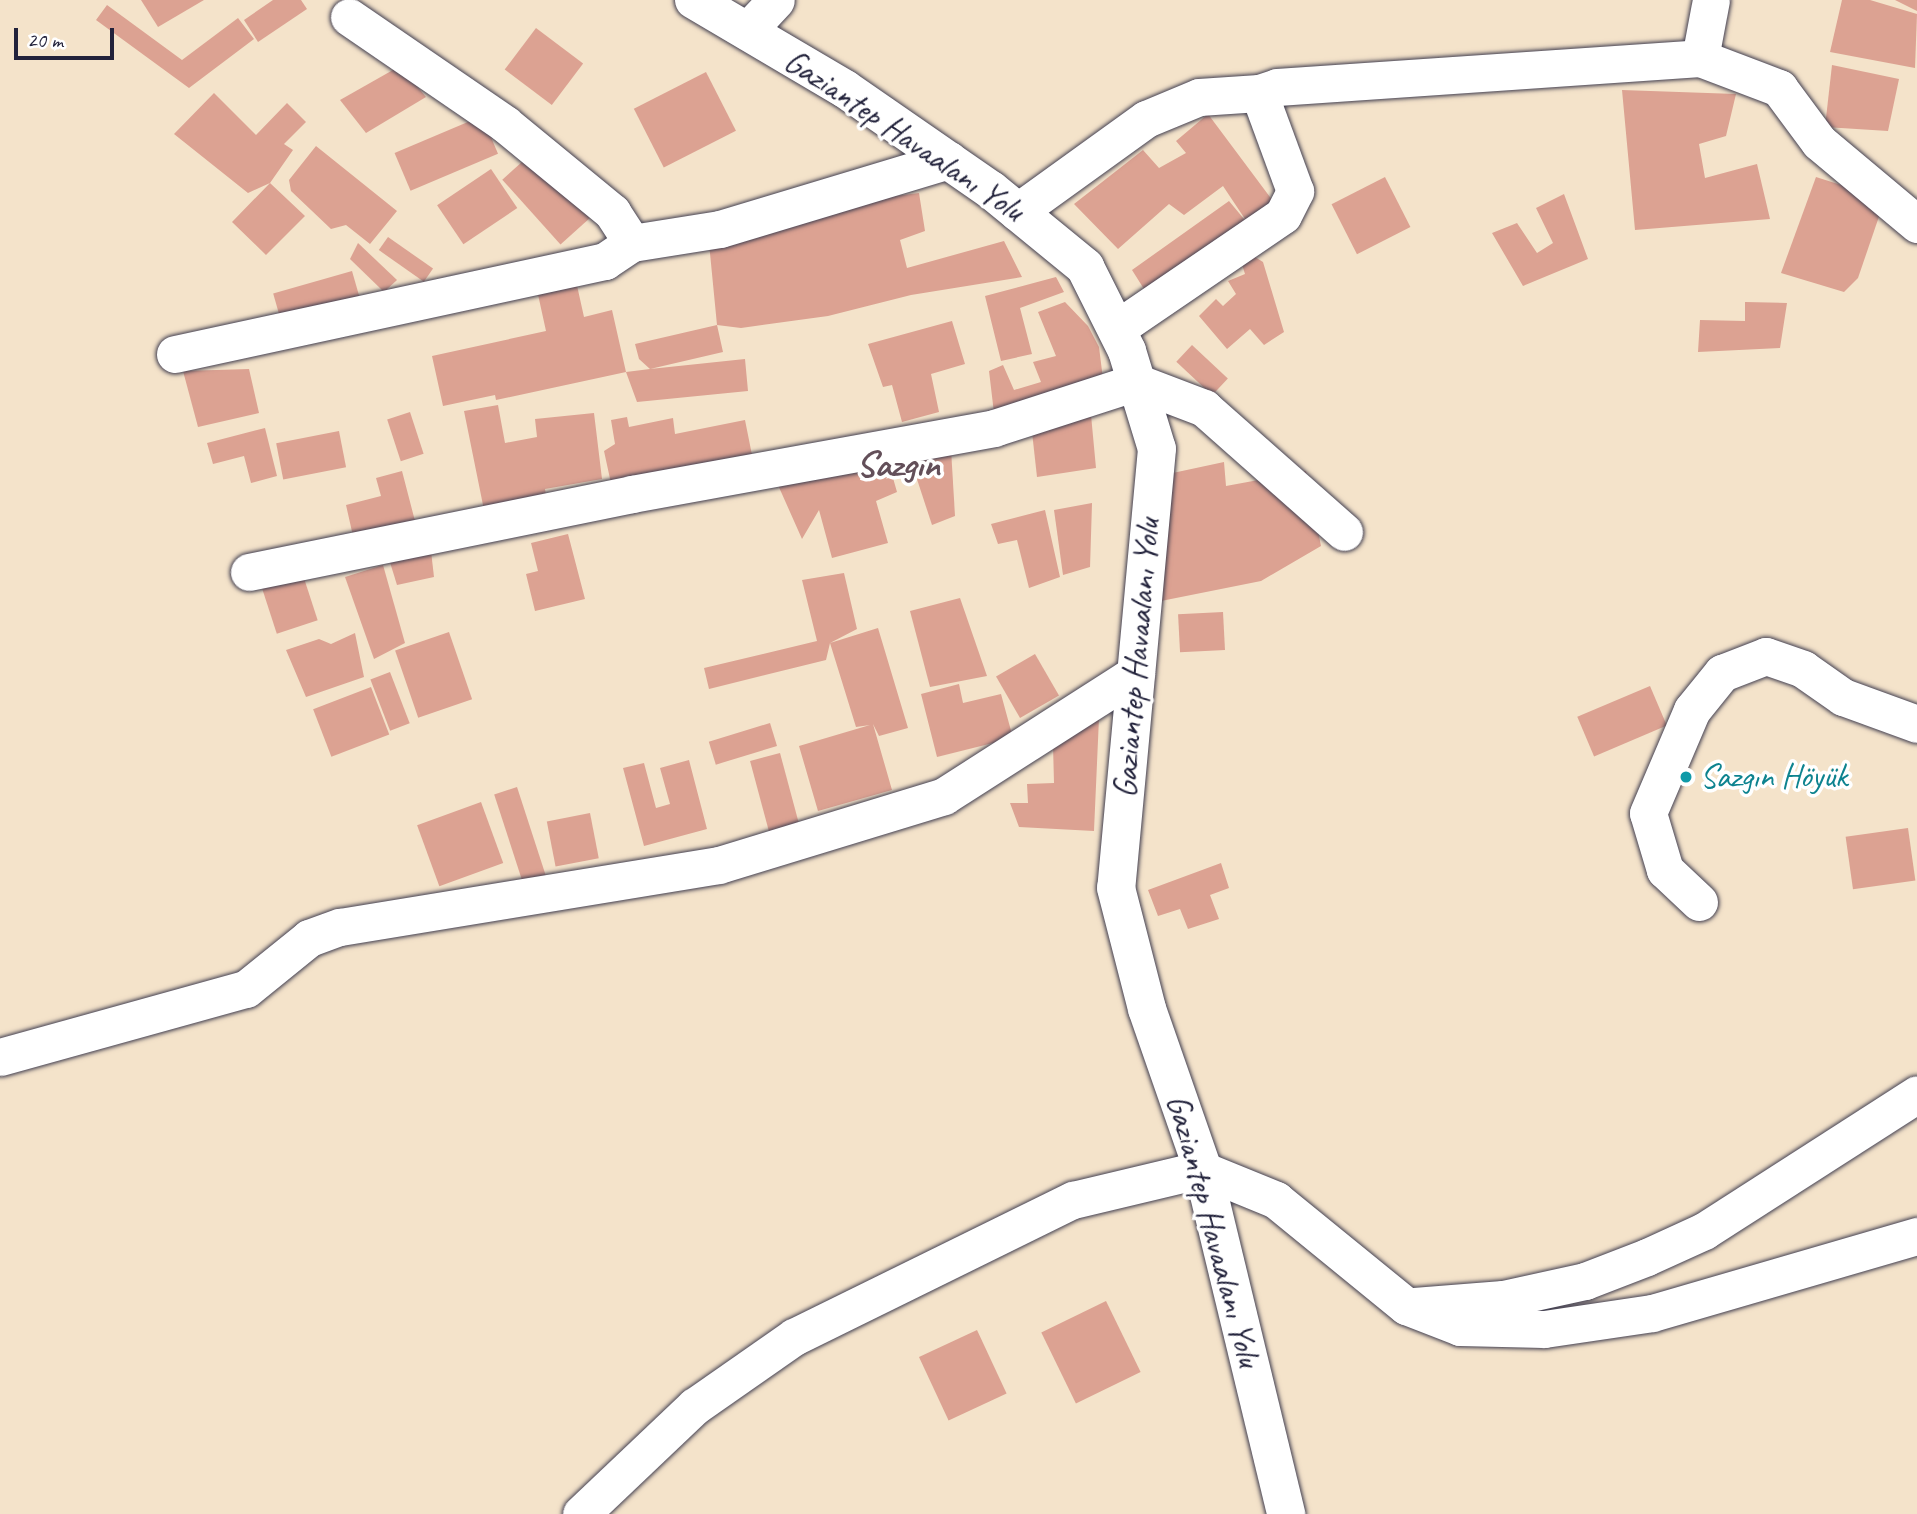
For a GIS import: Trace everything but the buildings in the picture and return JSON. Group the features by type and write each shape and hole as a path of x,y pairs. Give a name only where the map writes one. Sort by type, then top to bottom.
{"main road":[{"name":"Gaziantep Havaalanı Yolu","path":"694,0 845,89 949,160 1017,212 1085,267 1116,329 1157,449 1116,888 1147,1009 1203,1170 1286,1514"}],"street":[{"path":"747,31 776,0"},
{"path":"1700,58 1711,0"},
{"path":"349,17 505,124 612,212 632,243"},
{"path":"1017,212 1146,119 1199,97 1259,93 1277,87 1700,58 1779,88 1819,142 1917,224"},
{"path":"1116,329 1283,215 1294,191 1259,93"},
{"path":"175,354 605,261 632,243 720,229 949,160"},
{"path":"249,572 632,494 994,428 1136,382 1204,408 1344,533"},
{"path":"1699,902 1665,870 1648,813 1692,710 1722,673 1766,656 1803,668 1843,697 1917,724"},
{"path":"0,1057 246,989 309,939 340,927 719,865 944,796 1136,673"},
{"path":"1406,1306 1503,1298 1585,1281 1647,1257 1704,1231 1917,1094"},
{"path":"581,1514 695,1406 794,1337 1073,1200 1203,1170 1276,1200 1406,1306 1460,1328 1544,1329 1652,1313 1917,1236"}],"place":[{"name":"Sazgın Höyük","path":"1686,777"}],"district":[{"name":"Sazgın","path":"898,464"}]}
